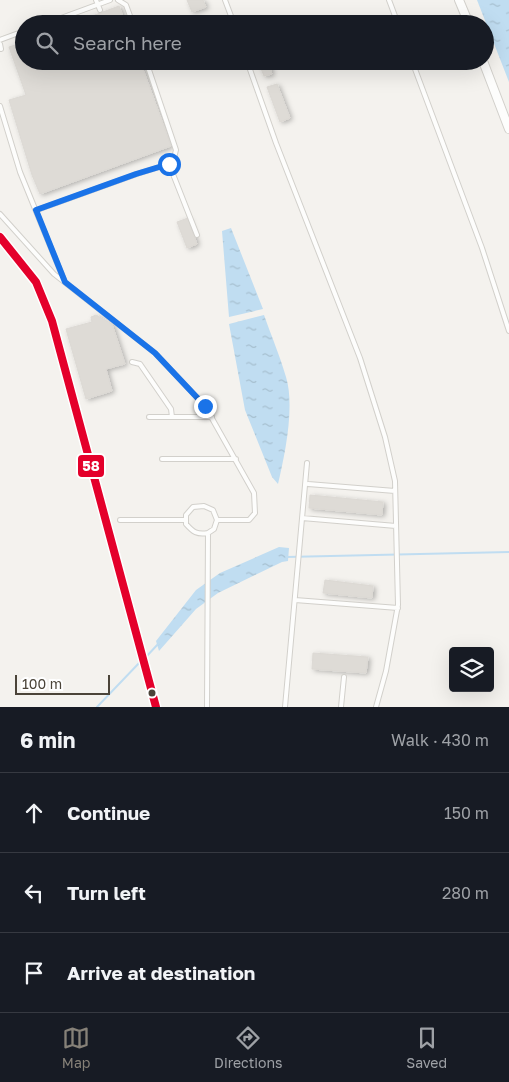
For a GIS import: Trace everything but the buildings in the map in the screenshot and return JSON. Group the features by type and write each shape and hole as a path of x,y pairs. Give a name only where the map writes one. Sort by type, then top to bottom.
{"street":[{"path":"459,0 465,15"},
{"path":"486,70 509,129"},
{"path":"0,237 36,282 49,314 156,707"}],"lane":[{"path":"66,15 97,2 110,0"},
{"path":"118,0 126,5 130,15"},
{"path":"225,0 231,15"},
{"path":"389,0 395,15"},
{"path":"97,2 100,10"},
{"path":"1,49 0,42 15,36"},
{"path":"36,210 169,164 174,158 176,150 149,70"},
{"path":"250,70 276,143 360,358 385,438 395,480 398,608 386,670 376,707"},
{"path":"415,70 482,248 509,330"},
{"path":"0,106 20,172 65,282"},
{"path":"169,164 197,234"},
{"path":"0,214 54,274 155,353 205,406 254,493 255,513 249,520 217,520"},
{"path":"132,362 140,364 171,409 172,417"},
{"path":"149,417 212,417"},
{"path":"162,459 236,459"},
{"path":"285,707 307,463"},
{"path":"308,484 395,491"},
{"path":"204,506 213,510 217,520 214,530 199,535 192,532 186,524 186,515 193,507 204,506"},
{"path":"302,518 396,526"},
{"path":"120,520 186,520"},
{"path":"207,707 208,533"},
{"path":"295,600 398,608"},
{"path":"341,707 344,677"}],"water":[{"path":"477,0 509,0 509,82 494,44 494,15 483,15"},
{"path":"231,228 263,309 229,317 222,231"},
{"path":"264,315 289,389 288,430 278,484 272,477 245,410 229,324"},
{"path":"279,547 289,548 288,561 282,562 218,593 196,609 159,651 156,641 196,590 220,573"}],"waterway":[{"path":"286,557 509,552"},
{"path":"145,658 159,643"},
{"path":"97,707 141,661"}],"transit line":[{"name":"58","path":"0,237 36,282 52,321 156,707"}],"route":[{"path":"169,164 36,210 65,282 155,353 205,406"}]}
